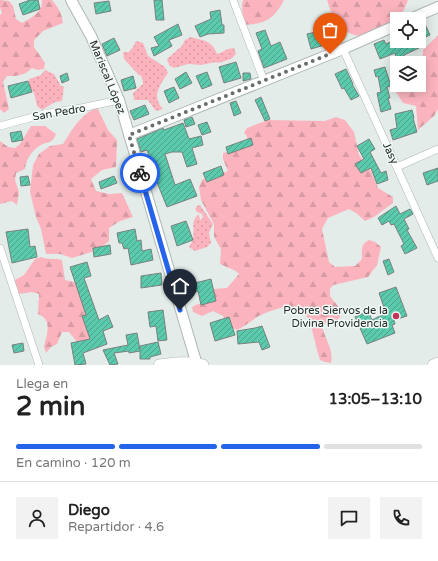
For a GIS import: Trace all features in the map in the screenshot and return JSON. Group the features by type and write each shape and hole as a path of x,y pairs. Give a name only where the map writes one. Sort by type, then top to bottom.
{"main road":[{"path":"159,365 180,363 199,364"},
{"path":"433,365 438,364"}],"street":[{"name":"Mariscal López","path":"71,0 91,36 119,100 192,352 199,364"},
{"path":"233,0 264,81"},
{"path":"426,12 438,7"},
{"path":"129,135 343,49 390,28"},
{"name":"Jasy","path":"343,49 438,258"},
{"name":"San Pedro","path":"0,126 48,113 119,100"},
{"path":"397,167 438,149"},
{"path":"0,248 39,365"}],"green space":[{"path":"0,0 9,1 13,6 16,19 22,23 33,17 41,8 42,0 52,0 62,17 63,23 43,31 34,40 34,47 45,63 44,69 38,70 32,68 26,73 20,75 7,76 3,82 9,109 4,113 0,109 0,15 2,13"},
{"path":"243,0 284,0 273,16 263,22 243,25"},
{"path":"327,0 408,0 402,12 390,12 390,24 360,36 335,27 331,22 332,15"},
{"path":"438,35 438,109 434,116 418,130 416,106 403,103 396,92 426,92 426,56 423,56 423,50"},
{"path":"191,37 204,40 213,46 217,54 234,48 236,54 231,59 218,63 216,62 201,65 188,64 174,68 169,65 167,59 182,46 185,40"},
{"path":"136,41 143,43 148,56 165,67 168,73 160,86 157,95 159,104 163,109 156,111 148,100 134,100 133,93 143,84 142,77 124,59 123,52 129,52"},
{"path":"45,70 54,74 61,86 64,87 62,101 55,102 42,110 37,106 34,93 29,85 29,79 41,75"},
{"path":"97,107 108,130 117,140 116,167 102,170 91,179 96,191 109,194 122,193 133,217 120,221 109,228 109,241 98,250 72,258 60,254 46,254 41,229 36,217 30,192 33,165 39,154 50,146 63,144 81,119"},
{"path":"336,117 345,120 354,132 359,155 371,171 378,188 393,197 393,203 374,217 365,221 349,209 328,218 322,229 329,262 335,267 355,266 362,259 363,246 369,240 375,242 381,247 377,265 368,277 333,285 330,289 330,296 340,309 340,317 334,324 327,322 322,325 330,348 332,358 331,363 320,360 310,322 305,314 299,309 290,307 278,309 261,315 237,330 229,326 223,316 213,311 202,316 193,312 192,307 198,304 204,304 213,289 227,288 239,274 236,271 220,264 221,249 214,237 214,224 201,200 199,187 202,180 213,174 228,171 223,159 223,153 239,149 247,144 247,136 244,133 247,128 268,120 325,121"},
{"path":"31,126 45,126 56,134 55,137 52,141 35,149 28,158 25,169 16,173 15,180 19,192 17,205 12,201 0,204 0,141 8,147 15,148 20,144"},
{"path":"200,205 213,224 209,233 211,243 207,247 195,251 189,247 193,238 193,225 195,218 199,215 200,220 203,218 202,214 197,212 195,209"},
{"path":"41,257 62,260 65,280 78,283 92,342 81,347 69,332 62,332 57,344 51,347 46,353 44,347 48,328 46,320 38,314 39,294 32,292 19,294 14,288 13,281 24,275 35,259"}],"building":[{"path":"30,0 38,0 40,9 23,15 19,4"},
{"path":"154,0 162,0 164,20 156,20"},
{"path":"109,1 111,11 96,14 94,3"},
{"path":"220,10 222,25 224,25 224,33 208,34 200,37 195,26 211,19 210,12"},
{"path":"178,24 182,35 169,40 172,46 154,56 151,48 159,46 154,37"},
{"path":"426,26 430,35 426,37"},
{"path":"265,30 271,46 280,42 287,59 264,68 258,51 262,49 256,33"},
{"path":"324,30 328,44 311,49 307,34"},
{"path":"114,38 120,50 107,56 102,44"},
{"path":"384,40 386,44 390,42 390,48 419,48 404,56 396,56 395,53 380,59 374,44"},
{"path":"236,62 241,78 224,83 219,67"},
{"path":"385,67 390,83 390,86 387,87 391,109 381,112 377,93 381,92 378,76 376,77 374,70"},
{"path":"346,69 359,96 351,100 344,88 342,89 335,74"},
{"path":"186,72 192,83 180,89 175,79"},
{"path":"207,72 212,85 202,89 196,76"},
{"path":"67,73 69,80 62,83 60,76"},
{"path":"243,73 250,73 251,79 243,81"},
{"path":"133,76 136,88 124,91 121,80"},
{"path":"28,81 32,92 11,98 8,86"},
{"path":"174,87 179,98 169,103 164,91"},
{"path":"261,97 270,119 265,121 255,100"},
{"path":"236,101 241,113 234,116 230,103"},
{"path":"145,105 149,114 134,120 130,111"},
{"path":"412,110 417,132 393,140 390,130 397,128 395,114"},
{"path":"192,117 195,124 186,127 184,120"},
{"path":"207,122 211,132 202,135 198,125"},
{"path":"183,123 189,139 201,136 203,145 192,148 197,164 187,167 182,152 165,154 175,185 190,179 197,196 167,207 155,180 150,164 152,163 147,150 141,152 137,139 163,128 164,130"},
{"path":"21,131 23,140 12,142 10,133"},
{"path":"251,138 253,145 228,154 226,147"},
{"path":"369,139 375,149 370,152 381,173 386,171 388,180 377,184 371,168 361,173 355,164 364,159 357,146"},
{"path":"221,166 224,175 207,182 203,173"},
{"path":"438,168 438,181 427,185 423,173"},
{"path":"28,176 30,185 21,186 20,177"},
{"path":"114,176 117,183 101,189 99,182"},
{"path":"396,206 400,214 410,209 413,214 404,219 409,229 407,230 417,248 405,254 401,246 404,244 394,224 391,225 389,221 382,225 378,218"},
{"path":"186,221 193,240 177,246 171,226"},
{"path":"28,229 30,247 35,246 37,257 12,263 6,232"},
{"path":"135,229 137,241 141,240 142,251 151,249 153,260 131,265 128,248 124,249 122,243 119,243 117,233"},
{"path":"110,245 111,254 94,257 93,248"},
{"path":"389,259 394,272 388,275 383,261"},
{"path":"87,262 91,276 84,278 99,320 108,315 113,327 103,331 107,344 83,353 86,364 75,365 71,343 90,339 82,316 86,315 70,267"},
{"path":"161,273 162,285 141,288 141,276"},
{"path":"211,279 216,301 201,305 198,291 193,293 191,284"},
{"name":"Pobres Siervos de la Divina Providencia","path":"396,287 407,316 394,320 395,324 392,325 395,333 367,344 355,317 368,311 372,320 386,313 379,293"},
{"path":"163,310 167,340 158,341 156,326 150,327 148,312"},
{"path":"229,317 235,335 215,341 210,323"},
{"path":"262,326 270,347 262,350 259,342 238,344 237,331"},
{"path":"137,333 140,350 140,346 158,342 161,354 150,357 150,359 140,359 140,351 114,353 118,364 110,365 103,350 128,345 126,335"},
{"path":"23,343 24,351 14,353 12,345"}],"way so far":[{"path":"140,173 129,135 330,54"}],"place":[{"name":"Pobres Siervos de la Divina Providencia","path":"396,316"}],"route":[{"path":"140,173 180,310"}]}
